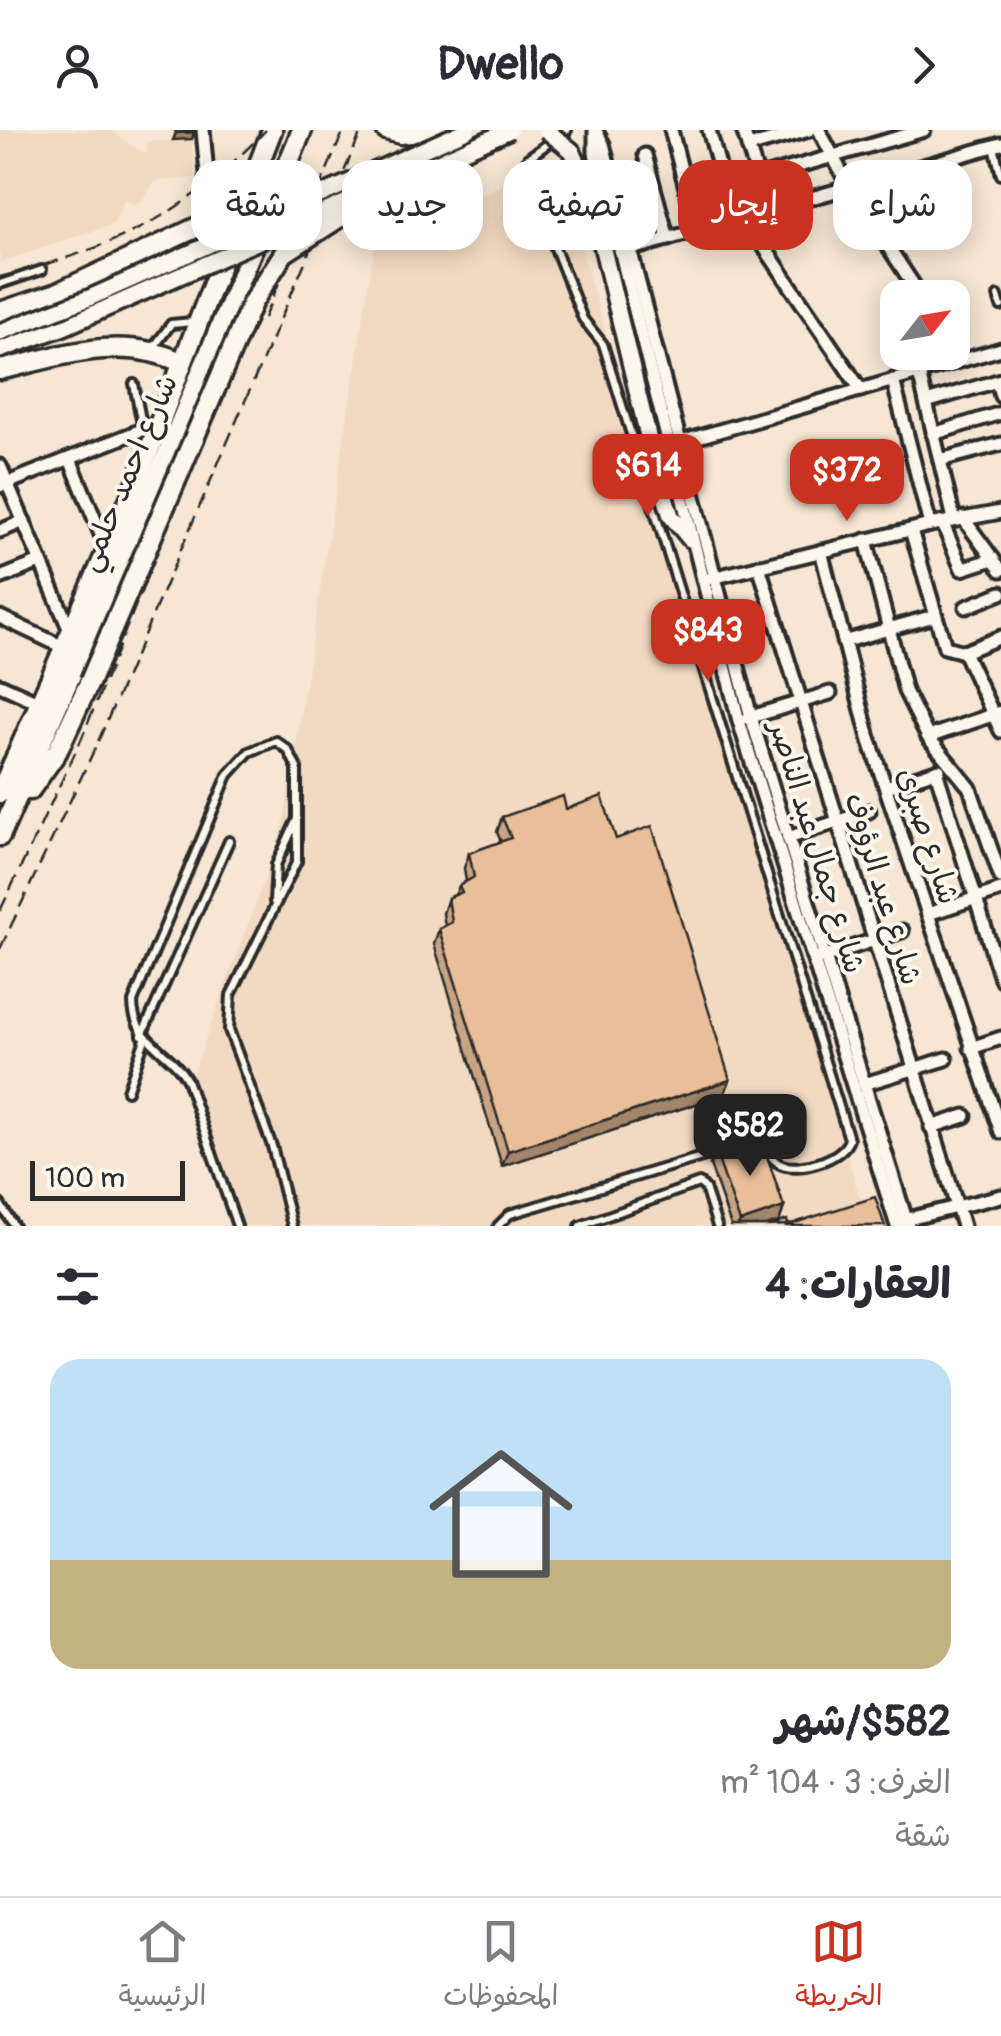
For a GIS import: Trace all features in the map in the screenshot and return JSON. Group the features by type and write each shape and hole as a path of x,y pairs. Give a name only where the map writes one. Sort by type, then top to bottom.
{"main road":[{"name":"شارع احمد حلمي","path":"259,160 272,130"},
{"name":"شارع احمد حلمي","path":"289,160 302,130"},
{"path":"386,130 420,134 440,130"},
{"path":"0,332 89,298 467,130"},
{"path":"442,160 510,130"},
{"path":"546,130 572,151 587,182 656,466 671,516 690,539"},
{"path":"0,350 64,327 342,204"},
{"path":"14,810 57,752 252,303 284,253 342,216"},
{"path":"0,312 58,293 191,227"},
{"name":"شارع احمد حلمي","path":"0,793 107,549 151,426 223,250"},
{"name":"شارع احمد حلمي","path":"0,836 250,250"},
{"path":"0,370 100,349 151,350 180,362"}],"street":[{"path":"203,130 206,160"},
{"name":"شارع جمال عبد الناصر","path":"595,130 608,160"},
{"name":"شارع جمال عبد الناصر","path":"595,130 595,153 690,539 902,1223"},
{"path":"672,130 680,160"},
{"path":"709,130 719,160"},
{"path":"743,130 761,175 924,130"},
{"path":"748,147 809,130"},
{"path":"819,130 835,160"},
{"path":"941,160 999,143 998,130"},
{"path":"645,155 668,239"},
{"path":"658,242 678,236"},
{"name":"شارع جمال عبد الناصر","path":"632,250 715,577 745,719 788,838 818,958 864,1084 902,1223"},
{"path":"761,250 861,390"},
{"path":"890,250 910,280"},
{"path":"970,358 1001,349"},
{"path":"666,446 928,370"},
{"path":"918,373 940,460 947,521 1001,570"},
{"path":"893,380 962,569 992,558"},
{"path":"926,402 999,380 1001,396"},
{"path":"934,434 1001,413"},
{"path":"4,485 151,426"},
{"path":"940,460 1001,444"},
{"path":"70,459 107,549"},
{"path":"0,466 4,485 24,520 68,641"},
{"path":"702,580 947,521 1001,512"},
{"path":"0,531 24,520"},
{"path":"910,530 945,647 964,652 1001,637"},
{"path":"866,540 906,691 928,737 970,788 1001,878"},
{"name":"شارع صبرى","path":"821,551 886,787 1001,1132"},
{"path":"0,578 40,562"},
{"name":"شارع عبد الرؤوف","path":"759,566 963,1226"},
{"path":"966,607 1001,593"},
{"path":"843,642 934,616"},
{"path":"0,618 68,641"},
{"path":"964,652 997,713 1001,731"},
{"path":"0,685 40,703"},
{"path":"745,719 830,692"},
{"path":"928,737 997,713"},
{"path":"886,787 952,766"},
{"path":"936,771 1001,979"},
{"path":"788,838 869,811"},
{"path":"928,914 1001,890"},
{"path":"818,958 902,931"},
{"path":"971,1048 1001,1038"},
{"path":"864,1084 946,1058"},
{"path":"932,1127 965,1116"},
{"path":"902,1223 1001,1196"}],"lane":[{"path":"567,130 528,158 524,170 583,319 602,344 849,1139 839,1154 792,1168 773,1160 763,1146 748,1142"},
{"path":"999,143 1001,176"},
{"path":"0,284 42,270"},
{"path":"998,296 1001,306"},
{"path":"151,350 171,324 195,322"},
{"path":"134,384 151,426"},
{"path":"237,1226 187,1080 174,1062 144,1037 133,1009 136,988 228,775 258,746 280,743 296,762 298,860 288,888 274,903 231,995 227,1021 272,1146 292,1226"},
{"path":"274,903 276,865 299,816"},
{"path":"127,1092 144,1037 230,841"},
{"path":"498,1226 510,1214 587,1195 729,1148"},
{"path":"580,1226 698,1184 705,1188 716,1226"},
{"path":"0,1204 14,1226"}],"shaded area":[{"path":"0,130 109,130 143,153 148,152 146,142 192,139 191,178 155,181 142,201 134,204 124,200 114,224 0,262"},
{"path":"503,184 503,250 581,250 868,1226 245,1226 191,1079 282,832 374,250 483,250 483,194"}],"building":[{"path":"563,796 566,809 602,796 616,839 652,826 730,1080 508,1151 439,929 452,922 448,898 462,892 459,886 474,877 469,853 511,838 502,817"},
{"path":"760,1135 784,1207 740,1222 715,1151"},
{"path":"875,1197 885,1226 785,1226"}],"railway":[{"path":"0,277 80,253 145,225 205,186 266,130"},
{"path":"264,318 344,130"},
{"path":"0,949 97,744 362,130"},
{"path":"0,911 81,740 260,299"}]}
